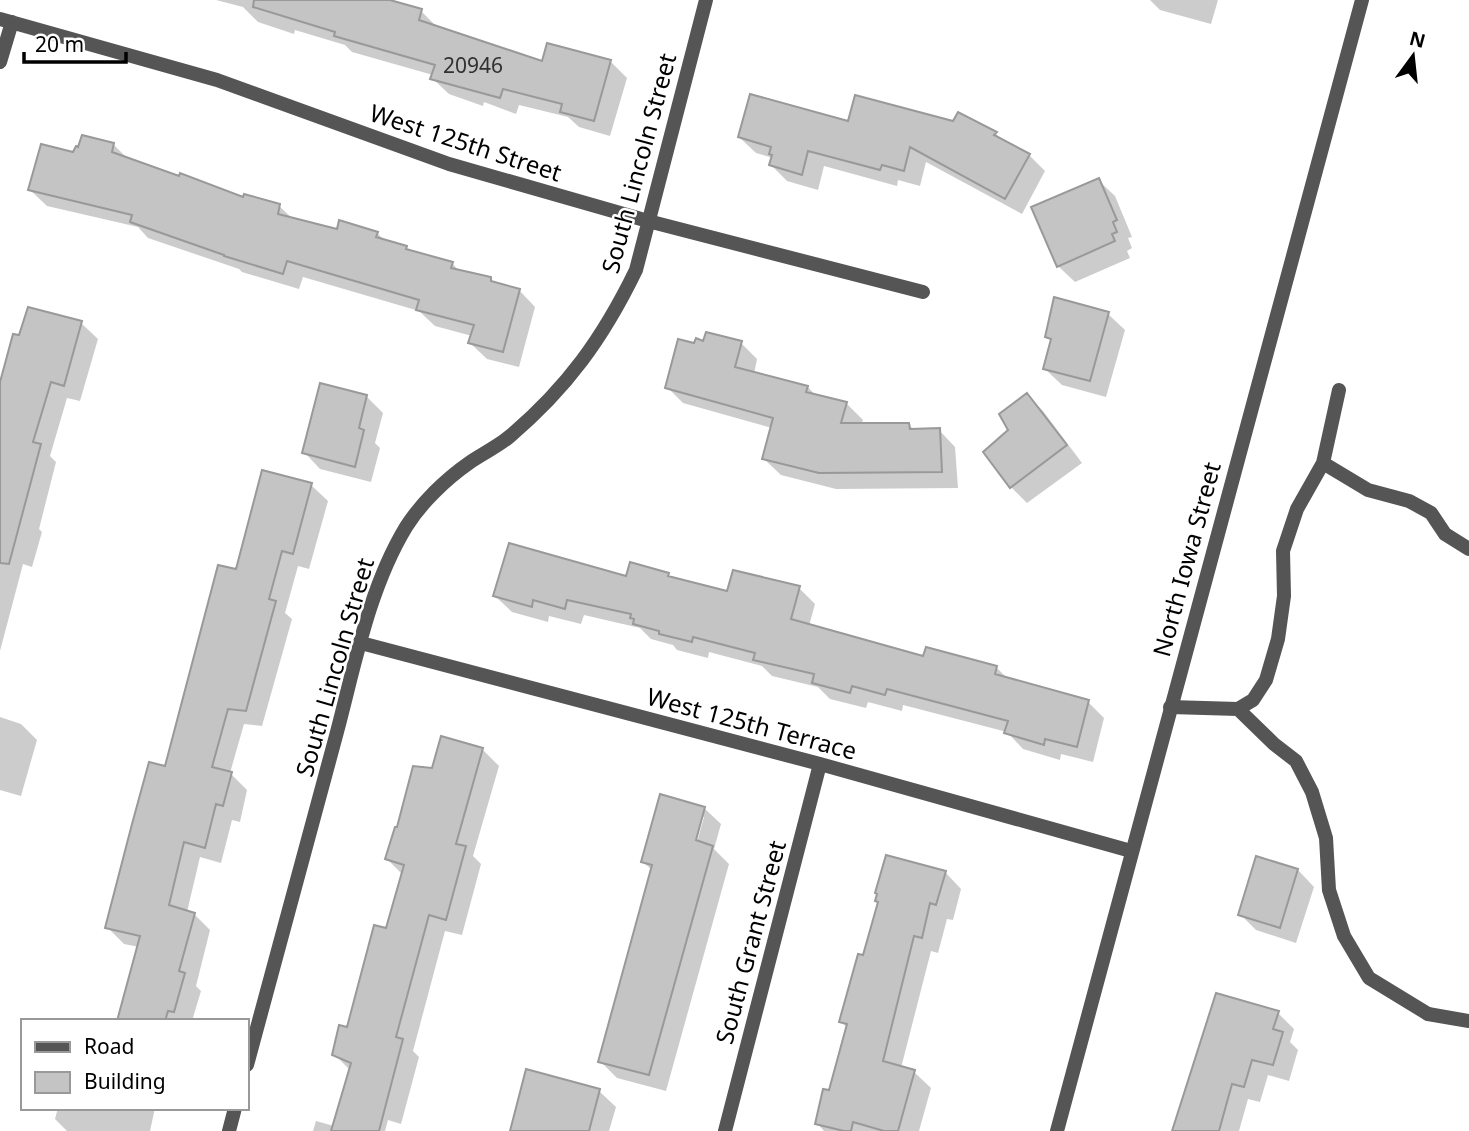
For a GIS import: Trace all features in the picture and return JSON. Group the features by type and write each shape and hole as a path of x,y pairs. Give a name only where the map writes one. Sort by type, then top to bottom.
{"street":[{"name":"South Lincoln Street","path":"248,1061 361,643 390,555 408,524 439,489 466,465 507,438 546,404 583,362 617,310 636,270 706,0"},
{"name":"North Iowa Street","path":"1056,1131 1362,0"},
{"name":"West 125th Street","path":"6,21 217,80 449,164 648,221 923,292"},
{"path":"0,62 6,21"},
{"path":"1170,706 1238,709 1252,700 1266,680 1278,639 1284,596 1283,551 1297,509 1323,463 1339,390"},
{"path":"1323,463 1368,490 1409,501 1431,513 1445,534 1469,550"},
{"name":"West 125th Terrace","path":"361,643 820,764 1131,851"},
{"path":"1238,709 1296,761 1312,792 1325,838 1329,890 1344,936 1369,978 1428,1014 1469,1021"},
{"name":"South Grant Street","path":"724,1131 820,764"},
{"path":"229,1131 234,1110"}],"building":[{"path":"254,0 390,0 422,9 419,20 542,61 547,43 611,60 594,121 560,112 562,104 503,89 500,98 430,79 435,65 334,36 335,32 253,7"},
{"path":"750,94 848,121 855,95 953,121 958,112 997,132 994,135 1030,154 1005,199 910,147 904,171 882,165 880,170 808,151 802,175 769,165 771,147 738,137"},
{"path":"82,135 114,143 112,152 179,176 180,173 243,197 244,194 280,204 278,214 337,229 339,220 378,232 376,237 407,246 406,249 453,262 451,268 491,277 491,281 520,289 503,352 468,343 474,325 416,310 419,300 287,261 283,274 130,222 132,215 28,190 41,144 73,152"},
{"path":"1099,178 1117,220 1113,222 1117,232 1112,234 1115,241 1057,267 1031,207"},
{"path":"1054,297 1109,312 1090,381 1043,369 1051,339 1045,337"},
{"path":"28,307 82,321 64,386 51,382 33,442 41,444 9,564 0,563 0,382 13,334 19,335"},
{"path":"706,332 742,341 735,367 808,386 806,392 847,402 841,423 909,423 910,429 940,428 942,472 819,473 762,459 773,418 665,388 678,339 694,343 696,338 703,341"},
{"path":"320,383 367,395 359,428 364,430 355,467 302,453"},
{"path":"1027,393 1067,445 1010,488 983,452 1008,430 999,414"},
{"path":"262,470 312,483 293,554 282,551 269,599 276,601 246,711 228,709 212,767 232,772 223,806 216,804 205,848 184,842 169,905 195,913 179,971 185,973 174,1012 168,1011 166,1019 118,1019 140,936 105,928 132,824 149,762 165,766 218,565 236,569"},
{"path":"509,543 626,576 630,562 669,573 668,576 727,591 733,570 800,586 791,619 923,656 926,647 997,666 995,674 1089,700 1077,747 1045,739 1044,745 1004,733 1008,721 887,689 885,695 852,686 850,693 812,683 814,674 753,660 755,653 693,637 692,642 659,634 659,631 633,624 631,614 567,600 565,609 533,600 532,607 493,596"},
{"path":"441,736 483,748 456,844 466,846 446,920 429,915 396,1037 403,1039 379,1131 331,1131 351,1063 332,1055 339,1025 347,1027 374,925 386,928 404,865 385,859 397,827 413,766 432,768"},
{"path":"660,794 705,807 696,840 713,846 649,1075 598,1062 652,865 641,862"},
{"path":"886,855 946,871 936,905 930,903 922,938 914,936 883,1061 915,1070 898,1131 884,1131 853,1122 851,1131 844,1131 815,1124 823,1089 829,1090 847,1024 839,1022 858,954 863,955 878,902 875,901 875,893"},
{"path":"1256,856 1298,869 1280,928 1238,915"},
{"path":"1216,993 1279,1011 1273,1029 1283,1032 1273,1065 1252,1060 1244,1087 1232,1084 1219,1131 1172,1131"},
{"path":"526,1069 600,1089 589,1131 510,1131"}]}
